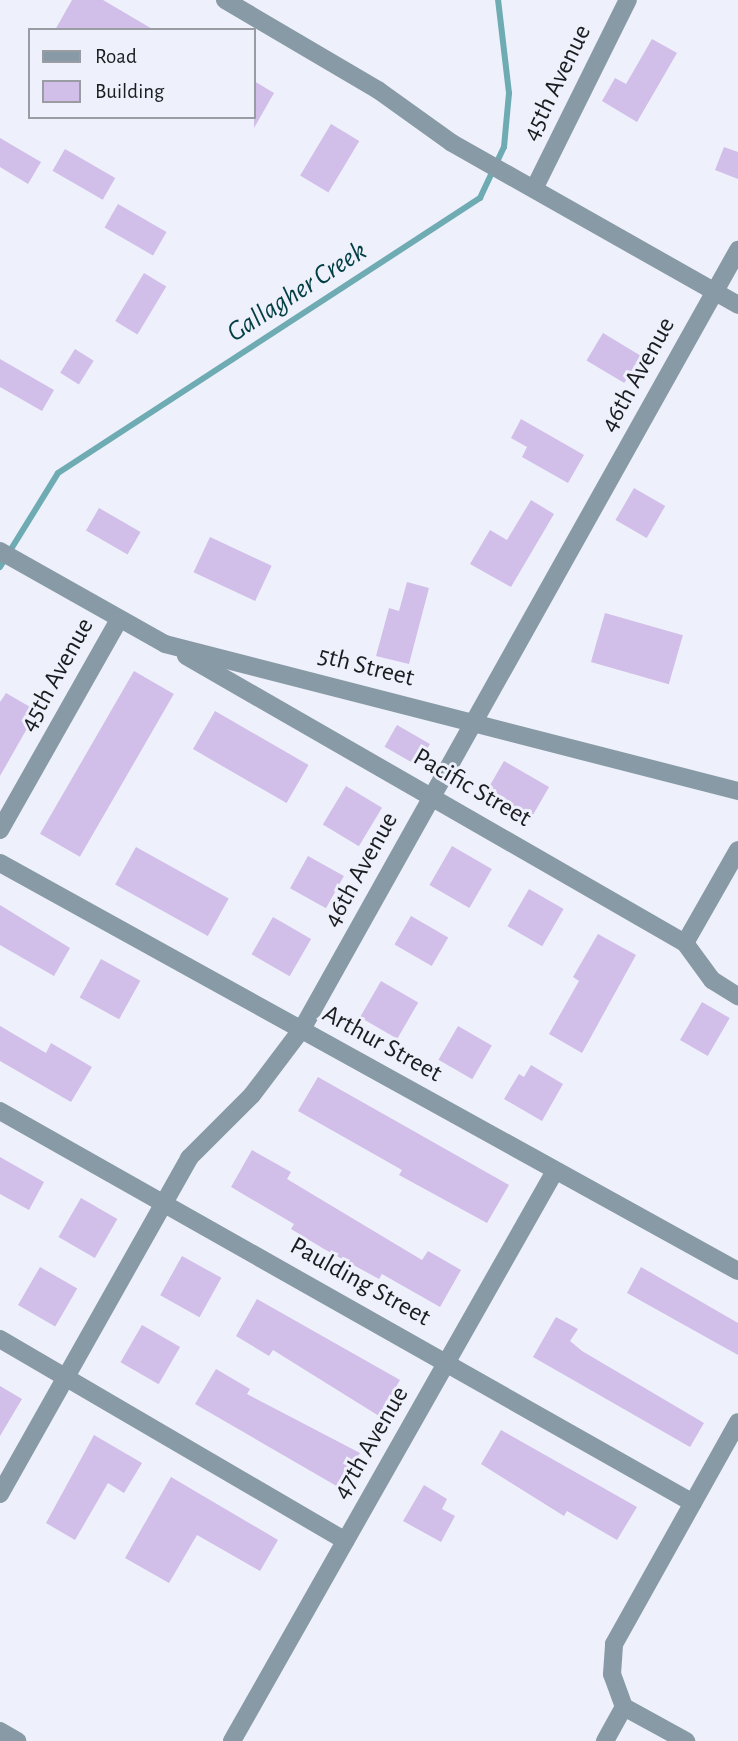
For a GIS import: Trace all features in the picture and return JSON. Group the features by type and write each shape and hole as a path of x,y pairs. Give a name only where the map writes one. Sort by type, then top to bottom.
{"street":[{"path":"225,0 378,90 468,152 738,305"},
{"name":"45th Avenue","path":"527,185 628,0"},
{"name":"46th Avenue","path":"0,1493 189,1158 252,1095 302,1029 738,250"},
{"name":"5th Street","path":"0,551 165,644 473,720 738,791"},
{"name":"45th Avenue","path":"0,830 119,620"},
{"name":"Pacific Street","path":"165,644 432,795 685,943 712,981 738,996"},
{"path":"685,943 738,850"},
{"name":"Arthur Street","path":"0,863 738,1271"},
{"name":"Paulding Street","path":"0,1111 447,1361 692,1503"},
{"name":"47th Avenue","path":"232,1741 555,1171"},
{"path":"0,1339 345,1541"},
{"path":"686,1741 624,1707 612,1674 614,1644 738,1422"},
{"path":"605,1741 624,1707"},
{"path":"0,1731 17,1741"}],"building":[{"path":"72,0 103,0 151,28 56,28"},
{"path":"652,39 677,53 637,122 602,101 615,78 626,84"},
{"path":"256,82 274,93 254,128 256,119"},
{"path":"331,124 359,141 328,192 300,175"},
{"path":"0,138 41,162 28,184 0,167"},
{"path":"724,147 738,152 738,179 715,170"},
{"path":"65,149 115,178 103,200 52,171"},
{"path":"118,204 166,232 153,255 104,227"},
{"path":"144,273 166,286 137,334 115,321"},
{"path":"603,333 641,356 624,383 587,360"},
{"path":"75,349 94,361 79,384 60,373"},
{"path":"0,359 54,390 42,411 0,387"},
{"path":"521,419 584,455 568,483 522,457 527,447 511,438"},
{"path":"634,488 665,506 647,538 616,520"},
{"path":"531,500 554,514 511,587 470,564 490,530 507,540"},
{"path":"99,508 141,532 128,555 86,531"},
{"path":"210,537 272,566 255,601 194,572"},
{"path":"407,582 429,588 409,664 376,656 389,608 399,611"},
{"path":"605,613 683,635 669,684 591,662"},
{"path":"134,671 174,694 80,857 40,834"},
{"path":"6,693 37,711 0,776 0,702"},
{"path":"215,711 309,765 287,803 193,749"},
{"path":"397,725 430,744 417,766 384,747"},
{"path":"504,761 549,787 532,816 487,790"},
{"path":"346,786 382,808 359,846 323,825"},
{"path":"452,846 492,869 469,908 430,885"},
{"path":"136,847 229,898 208,936 115,885"},
{"path":"308,856 344,876 326,908 290,888"},
{"path":"529,889 564,909 542,946 508,926"},
{"path":"0,905 70,948 54,976 0,945"},
{"path":"411,916 448,938 432,966 394,945"},
{"path":"273,917 311,939 290,976 252,954"},
{"path":"598,934 636,955 582,1053 549,1034 579,981 573,977"},
{"path":"101,959 140,981 119,1019 80,997"},
{"path":"381,981 418,1002 397,1039 360,1017"},
{"path":"702,1002 730,1018 708,1056 680,1040"},
{"path":"0,1026 46,1053 51,1043 92,1067 71,1102 0,1061"},
{"path":"458,1026 492,1046 472,1079 438,1060"},
{"path":"531,1065 563,1084 542,1121 504,1099 519,1074 524,1077"},
{"path":"318,1077 509,1185 487,1223 399,1175 402,1170 298,1111"},
{"path":"252,1150 291,1172 287,1179 422,1260 428,1251 461,1270 440,1307 382,1274 379,1279 324,1249 291,1229 294,1224 231,1187"},
{"path":"0,1157 44,1182 29,1210 0,1194"},
{"path":"81,1198 117,1219 95,1258 58,1237"},
{"path":"182,1256 221,1278 200,1317 160,1295"},
{"path":"40,1267 77,1288 55,1327 18,1305"},
{"path":"641,1267 738,1323 738,1355 627,1293"},
{"path":"257,1299 400,1380 379,1416 273,1350 269,1356 236,1336"},
{"path":"556,1317 578,1329 570,1341 582,1351 704,1423 690,1447 533,1357"},
{"path":"142,1325 180,1347 159,1384 120,1362"},
{"path":"216,1369 250,1389 247,1394 360,1453 340,1488 195,1404"},
{"path":"0,1386 22,1399 0,1436"},
{"path":"501,1430 637,1507 617,1540 567,1511 564,1516 481,1464"},
{"path":"94,1435 142,1463 124,1493 108,1483 75,1540 46,1523"},
{"path":"171,1477 278,1540 260,1571 197,1535 169,1583 125,1558"},
{"path":"424,1485 447,1499 442,1509 455,1516 441,1542 403,1521"}],"waterway":[{"name":"Gallagher Creek","path":"0,567 58,473 480,198 504,147 509,93 498,0"}]}
